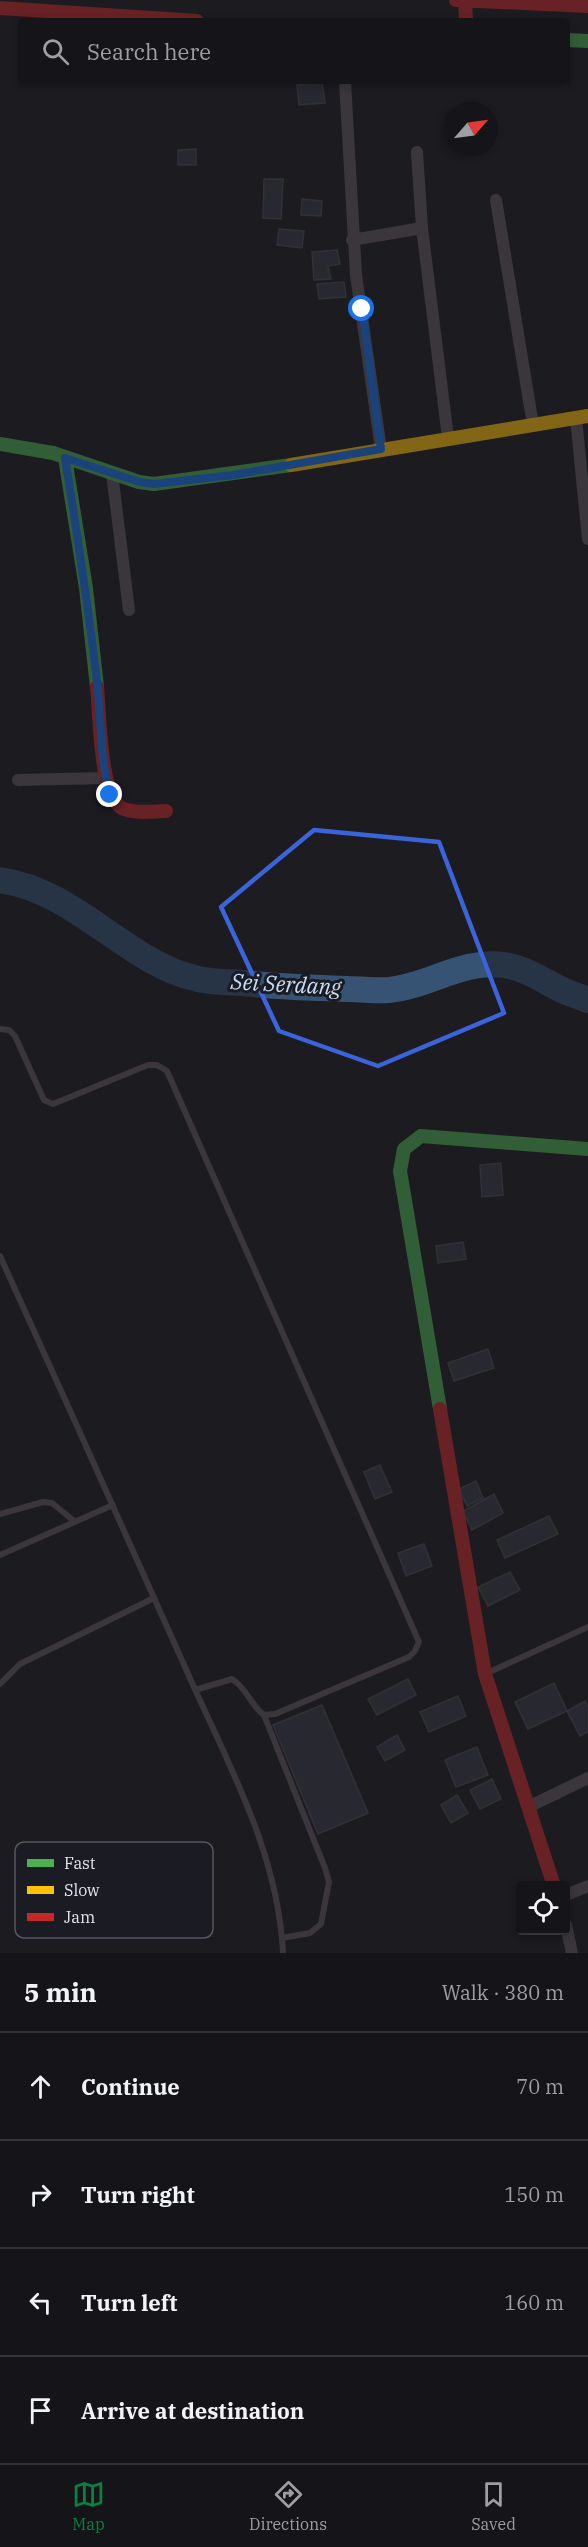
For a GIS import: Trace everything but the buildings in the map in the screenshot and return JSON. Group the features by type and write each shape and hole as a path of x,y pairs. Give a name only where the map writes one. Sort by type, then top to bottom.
{"main road":[{"path":"456,0 524,1 588,6"},
{"path":"465,1 466,18"},
{"path":"0,9 148,18"},
{"path":"570,40 588,41"},
{"path":"0,444 23,445 154,484 180,482 582,417"},
{"path":"65,458 86,588 101,717 105,778 110,795 122,809 137,812 166,811"},
{"path":"552,1881 485,1674 448,1442 400,1171 402,1153 408,1144 421,1136 588,1149"}],"street":[{"path":"345,84 352,189 352,240 381,449"},
{"path":"417,152 422,228 448,438"},
{"path":"496,200 533,425"},
{"path":"352,240 422,228"},
{"path":"582,417 588,539"},
{"path":"112,473 129,610"},
{"path":"18,780 105,778"},
{"path":"528,1807 588,1778"},
{"path":"570,1893 588,1886"},
{"path":"568,1935 572,1953"}],"lane":[{"path":"0,1029 9,1030 15,1036 45,1100 52,1104 148,1065 156,1065 167,1071 419,1642 416,1651 409,1657 275,1713 264,1715"},
{"path":"0,1256 195,1690 240,1784 267,1859 283,1953"},
{"path":"0,1514 43,1502 52,1503 74,1521"},
{"path":"0,1555 113,1505"},
{"path":"0,1684 20,1664 154,1598"},
{"path":"485,1674 588,1627"},
{"path":"195,1690 232,1678 242,1685 256,1710 264,1715 328,1882 321,1924 310,1932 282,1938"}],"highlighted area":[{"path":"314,830 439,842 504,1013 378,1066 279,1031 221,907"}],"waterway":[{"name":"Sei Serdang","path":"0,880 28,887 53,898 148,958 172,971 198,979 288,987 389,990 418,984 460,969 489,964 504,965 532,974 562,990 588,1000"}],"traffic: fast":[{"path":"570,40 588,41"},
{"path":"0,444 53,453 139,482 154,484 291,465"},
{"path":"65,458 86,588 97,687"},
{"path":"440,1409 400,1171 404,1149 421,1136 588,1149"}],"traffic: slow":[{"path":"291,465 588,416"}],"traffic: jam":[{"path":"456,0 588,6"},
{"path":"465,1 466,18"},
{"path":"0,8 152,18"},
{"path":"97,687 105,773 116,802 129,811 166,811"},
{"path":"440,1409 485,1674 552,1881"}],"route":[{"path":"110,795 105,778 101,717 86,588 65,458 140,482 154,484 233,475 381,449 362,309"}]}
